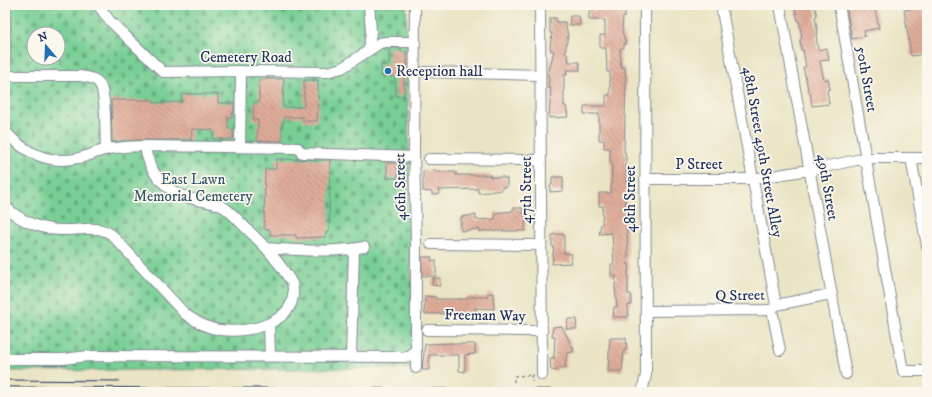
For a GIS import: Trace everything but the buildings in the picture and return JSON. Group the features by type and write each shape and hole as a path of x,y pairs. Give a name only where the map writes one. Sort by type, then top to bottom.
{"street":[{"path":"5,5 5,95"},
{"name":"Cemetery Road","path":"98,5 110,21 163,72 327,72 342,68 369,49 385,42 415,42"},
{"path":"369,5 371,31 369,49"},
{"name":"46th Street","path":"415,5 414,157 416,368"},
{"name":"47th Street","path":"540,5 542,375"},
{"name":"48th Street","path":"642,392 646,375 644,5"},
{"name":"48th Street 49th Street Alley","path":"721,5 752,179 780,350"},
{"name":"49th Street","path":"780,5 846,374"},
{"name":"50th Street","path":"839,5 904,371 927,371"},
{"path":"240,147 241,71"},
{"path":"424,72 540,75"},
{"path":"5,76 80,76 88,77 97,81 101,85 104,96 106,150"},
{"path":"5,131 23,148 40,156 58,161 77,159 120,147 145,146 298,148 302,153 414,157"},
{"path":"5,203 5,207 20,218 52,229 67,230 98,228 108,231 184,314 199,323 220,330 230,331 250,329 269,324 282,315 287,310 293,299 294,289 287,274 267,248 222,206 185,197 172,191 166,186 156,176 145,146"},
{"path":"866,158 927,158"},
{"name":"P Street","path":"645,179 752,179 809,170 866,158"},
{"path":"911,158 927,246"},
{"path":"429,159 541,160"},
{"path":"431,244 541,245"},
{"path":"267,248 307,250 359,248 351,358"},
{"name":"Q Street","path":"646,311 774,308 831,294"},
{"path":"269,324 270,356"},
{"name":"Freeman Way","path":"427,330 542,331"},
{"path":"5,359 63,359 88,356 405,357 410,355 415,350"}],"path":[{"path":"531,375 532,382"},
{"path":"514,382 514,376 542,375"}],"green space":[{"name":"East Lawn Memorial Cemetery","path":"5,5 406,5 411,267 418,368 5,371"}],"tram line":[{"path":"5,380 119,381"},
{"path":"5,387 927,391"}],"place":[{"name":"Reception hall","path":"388,71"}]}
